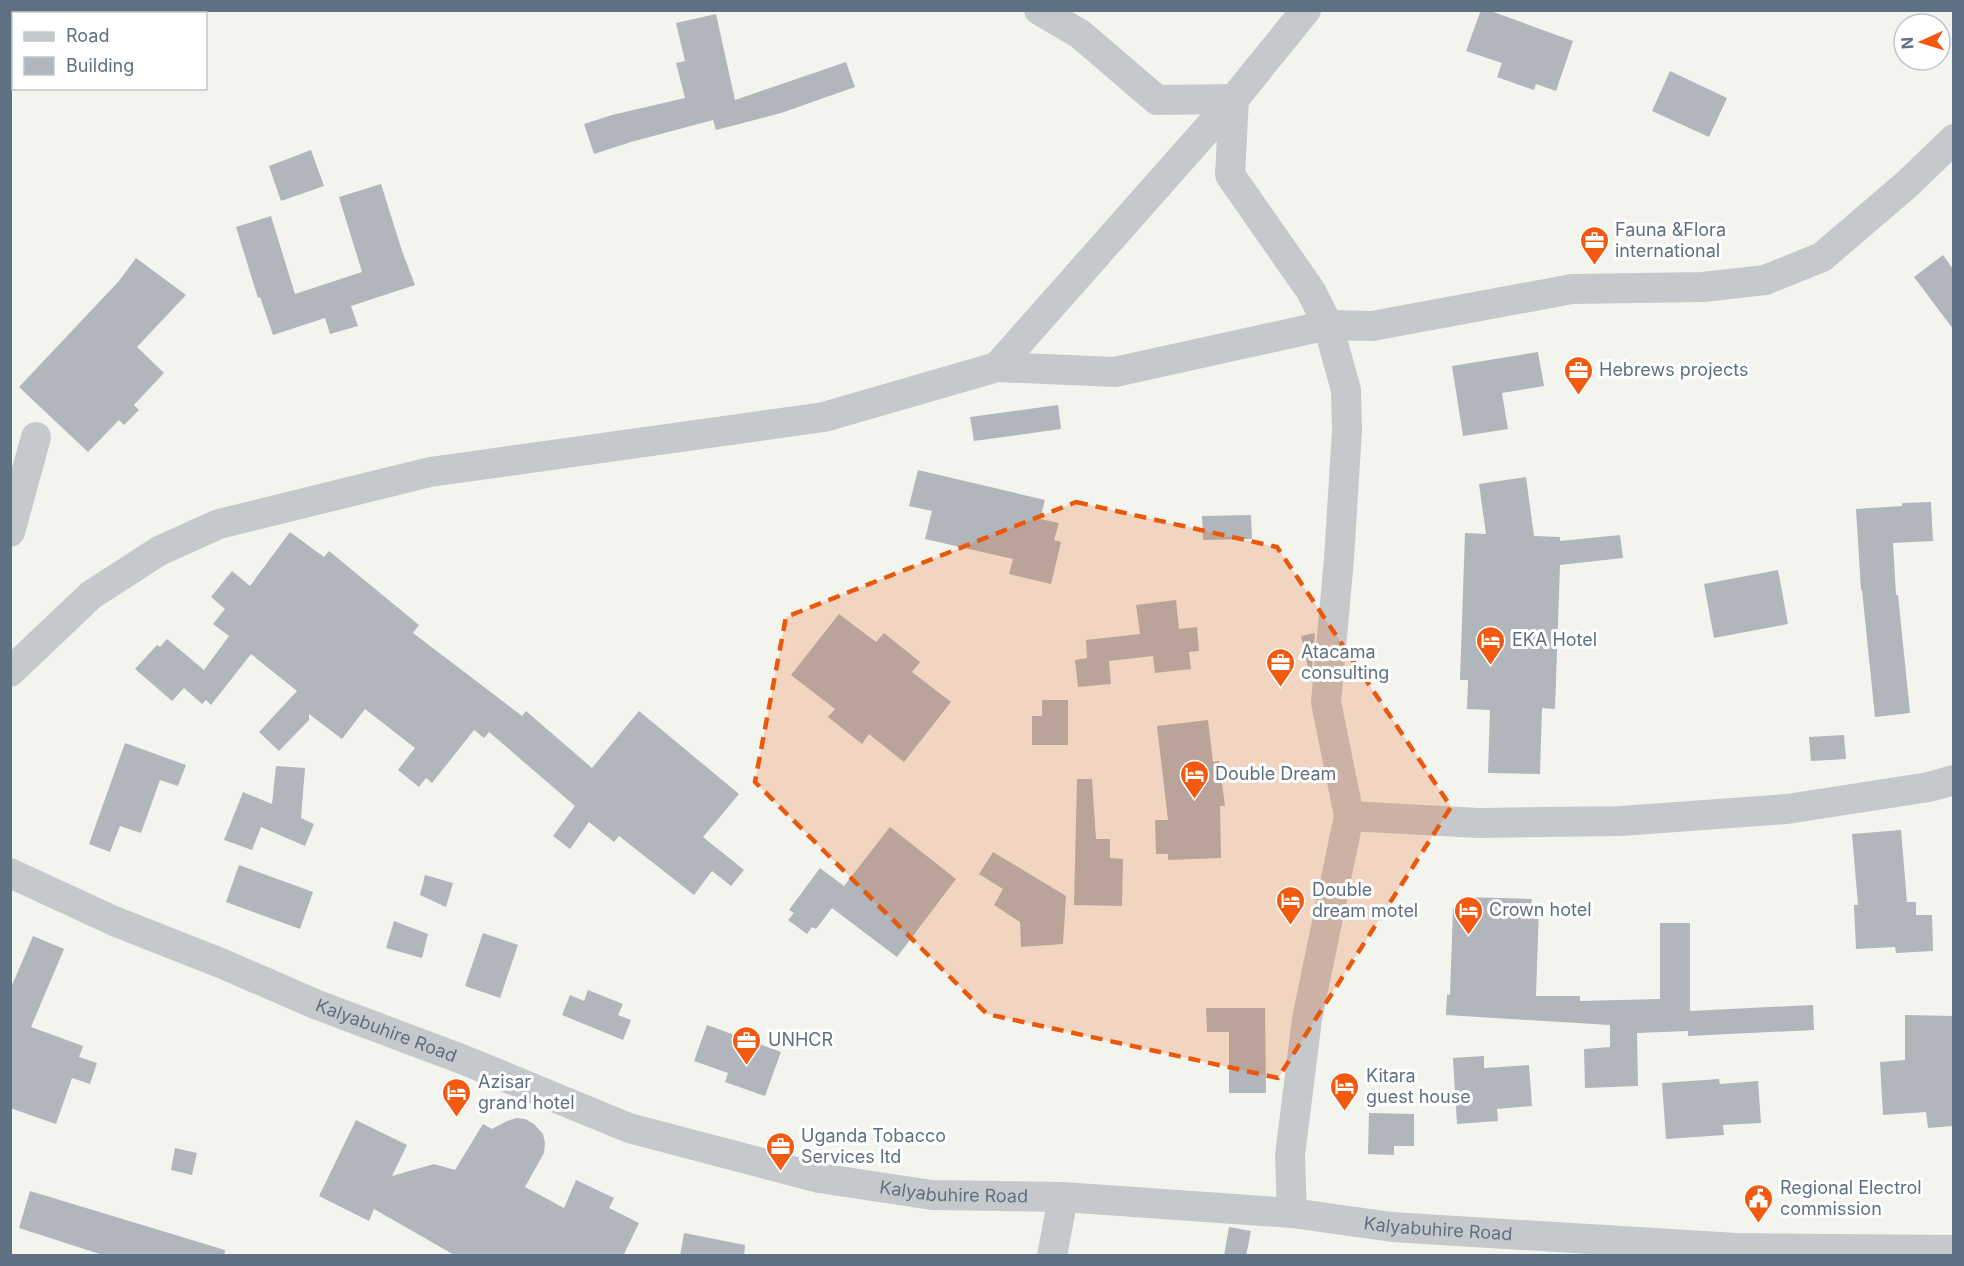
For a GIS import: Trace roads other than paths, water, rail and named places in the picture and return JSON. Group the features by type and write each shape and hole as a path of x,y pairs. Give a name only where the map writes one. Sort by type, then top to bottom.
{"street":[{"path":"1039,10 1080,34 1157,100 1234,99"},
{"path":"997,367 1234,99 1306,10"},
{"path":"1234,99 1230,175 1311,291 1328,325 1347,390 1347,431 1339,559 1326,702 1349,816 1307,1019 1290,1155 1292,1213"},
{"path":"10,672 91,595 159,551 219,524 430,472 824,417 997,367 1115,372 1328,325 1372,326 1572,289 1703,287 1765,280 1822,257 1905,186 1953,139"},
{"path":"10,532 36,437"},
{"path":"1349,816 1479,823 1621,820 1787,809 1929,787 1953,780"},
{"name":"Kalyabuhire Road","path":"10,873 114,921 223,964 315,1004 464,1060 629,1128 819,1178 932,1194 1063,1197 1292,1213 1392,1227 1737,1248 1953,1250"},
{"path":"1052,1256 1063,1197"}],"place":[{"name":"Fauna &Flora international","path":"1594,266"},
{"name":"Hebrews projects","path":"1578,396"},
{"name":"EKA Hotel","path":"1491,666"},
{"name":"Atacama consulting","path":"1280,688"},
{"name":"Double Dream","path":"1194,800"},
{"name":"Double dream motel","path":"1291,926"},
{"name":"Crown hotel","path":"1468,936"},
{"name":"UNHCR","path":"747,1066"},
{"name":"Kitara guest house","path":"1345,1112"},
{"name":"Azisar grand hotel","path":"457,1118"},
{"name":"Uganda Tobacco Services ltd","path":"780,1172"},
{"name":"Regional Electrol commission","path":"1759,1224"}]}
